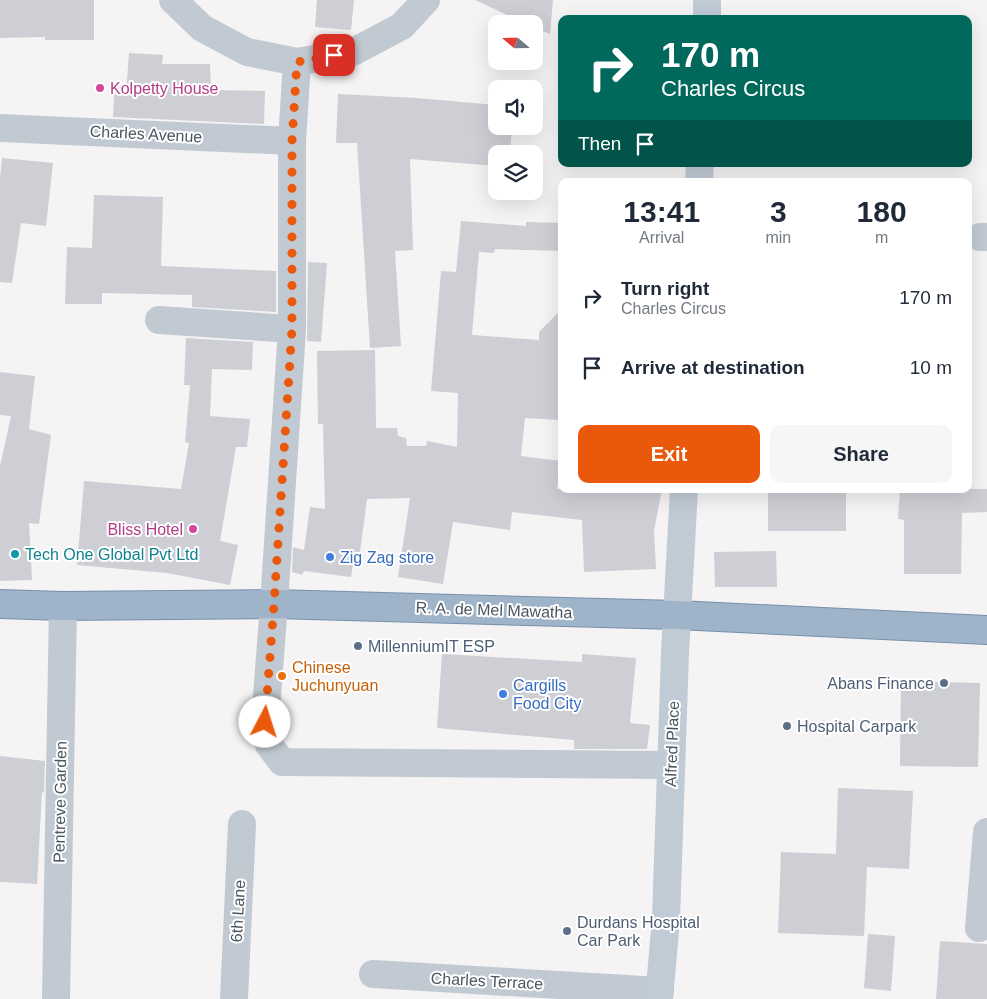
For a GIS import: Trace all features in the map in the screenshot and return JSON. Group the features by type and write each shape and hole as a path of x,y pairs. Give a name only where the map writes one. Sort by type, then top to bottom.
{"highway":[{"name":"R. A. de Mel Mawatha","path":"0,604 63,606 274,604 677,615 987,630"}],"main road":[{"path":"707,15 708,0"},
{"name":"Alfred Place","path":"660,995 666,919 677,615 684,493"}],"street":[{"path":"173,0 202,28 247,52 297,62 353,52 402,26 426,0"},
{"path":"297,62 292,141 292,329 265,722 269,745 282,762 671,765"},
{"name":"Charles Avenue","path":"0,128 292,141"},
{"path":"159,320 292,329"},
{"name":"Pentreve Garden","path":"56,999 63,606"},
{"name":"6th Lane","path":"234,999 242,824"},
{"path":"979,928 987,832"},
{"name":"Charles Terrace","path":"373,974 660,995"}],"building":[{"path":"0,0 94,0 94,40 45,40 45,37 0,38"},
{"path":"317,0 354,0 351,30 315,27"},
{"path":"475,0 553,0 550,34 543,31 543,15 508,15"},
{"path":"129,53 163,55 162,64 210,64 211,90 265,91 264,124 113,117 114,94 126,94"},
{"path":"338,94 488,104 488,135 511,135 511,145 488,145 488,165 410,159 413,250 395,251 401,346 370,348 357,143 336,143"},
{"path":"2,158 53,163 46,226 21,223 12,283 0,282 0,179"},
{"path":"94,195 163,197 161,266 276,271 276,312 192,307 192,295 102,293 102,304 65,304 67,247 92,248"},
{"path":"461,221 526,226 526,222 558,223 558,251 495,249 494,253 479,252 472,335 539,340 539,332 558,313 558,420 525,418 521,456 558,461 558,493 661,493 654,531 656,569 584,572 582,520 512,512 510,530 453,522 443,584 398,577 410,498 367,499 360,552 355,552 351,577 304,571 302,575 292,572 293,547 304,550 310,507 325,509 323,424 318,424 317,351 375,350 376,428 397,428 398,436 406,438 407,446 426,446 427,441 457,447 458,393 431,391 441,271 456,272"},
{"path":"308,262 327,263 321,342 307,341"},
{"path":"186,338 253,342 252,370 212,369 210,416 250,419 247,447 236,447 220,541 238,545 230,585 167,573 77,565 84,481 181,489 189,443 185,442 190,385 184,385"},
{"path":"0,372 35,376 29,429 51,435 39,524 29,523 32,580 0,581 0,466 11,416 0,415"},
{"path":"972,489 987,489 987,512 962,513 961,574 904,574 904,520 898,519 900,493 972,493"},
{"path":"768,493 846,493 846,531 768,531"},
{"path":"776,551 777,587 715,587 714,552"},
{"path":"442,654 582,662 582,654 636,658 630,723 650,725 647,749 574,749 574,740 437,728"},
{"path":"901,681 980,683 978,767 900,766"},
{"path":"0,756 45,761 37,884 0,882"},
{"path":"838,788 913,791 909,869 867,867 864,936 778,933 781,852 836,854"},
{"path":"868,934 895,936 891,991 864,988"},
{"path":"940,941 987,944 987,999 936,999"}],"place":[{"name":"Kolpetty House","path":"100,88"},
{"name":"Bliss Hotel","path":"193,529"},
{"name":"Tech One Global Pvt Ltd","path":"15,554"},
{"name":"Zig Zag store","path":"330,557"},
{"name":"MillenniumIT ESP","path":"358,646"},
{"name":"Chinese Juchunyuan","path":"282,676"},
{"name":"Abans Finance","path":"944,683"},
{"name":"Cargills Food City","path":"503,694"},
{"name":"Hospital Carpark","path":"787,726"},
{"name":"Durdans Hospital Car Park","path":"567,931"}],"route":[{"path":"265,722 292,329 292,141 297,62 334,55"}]}
